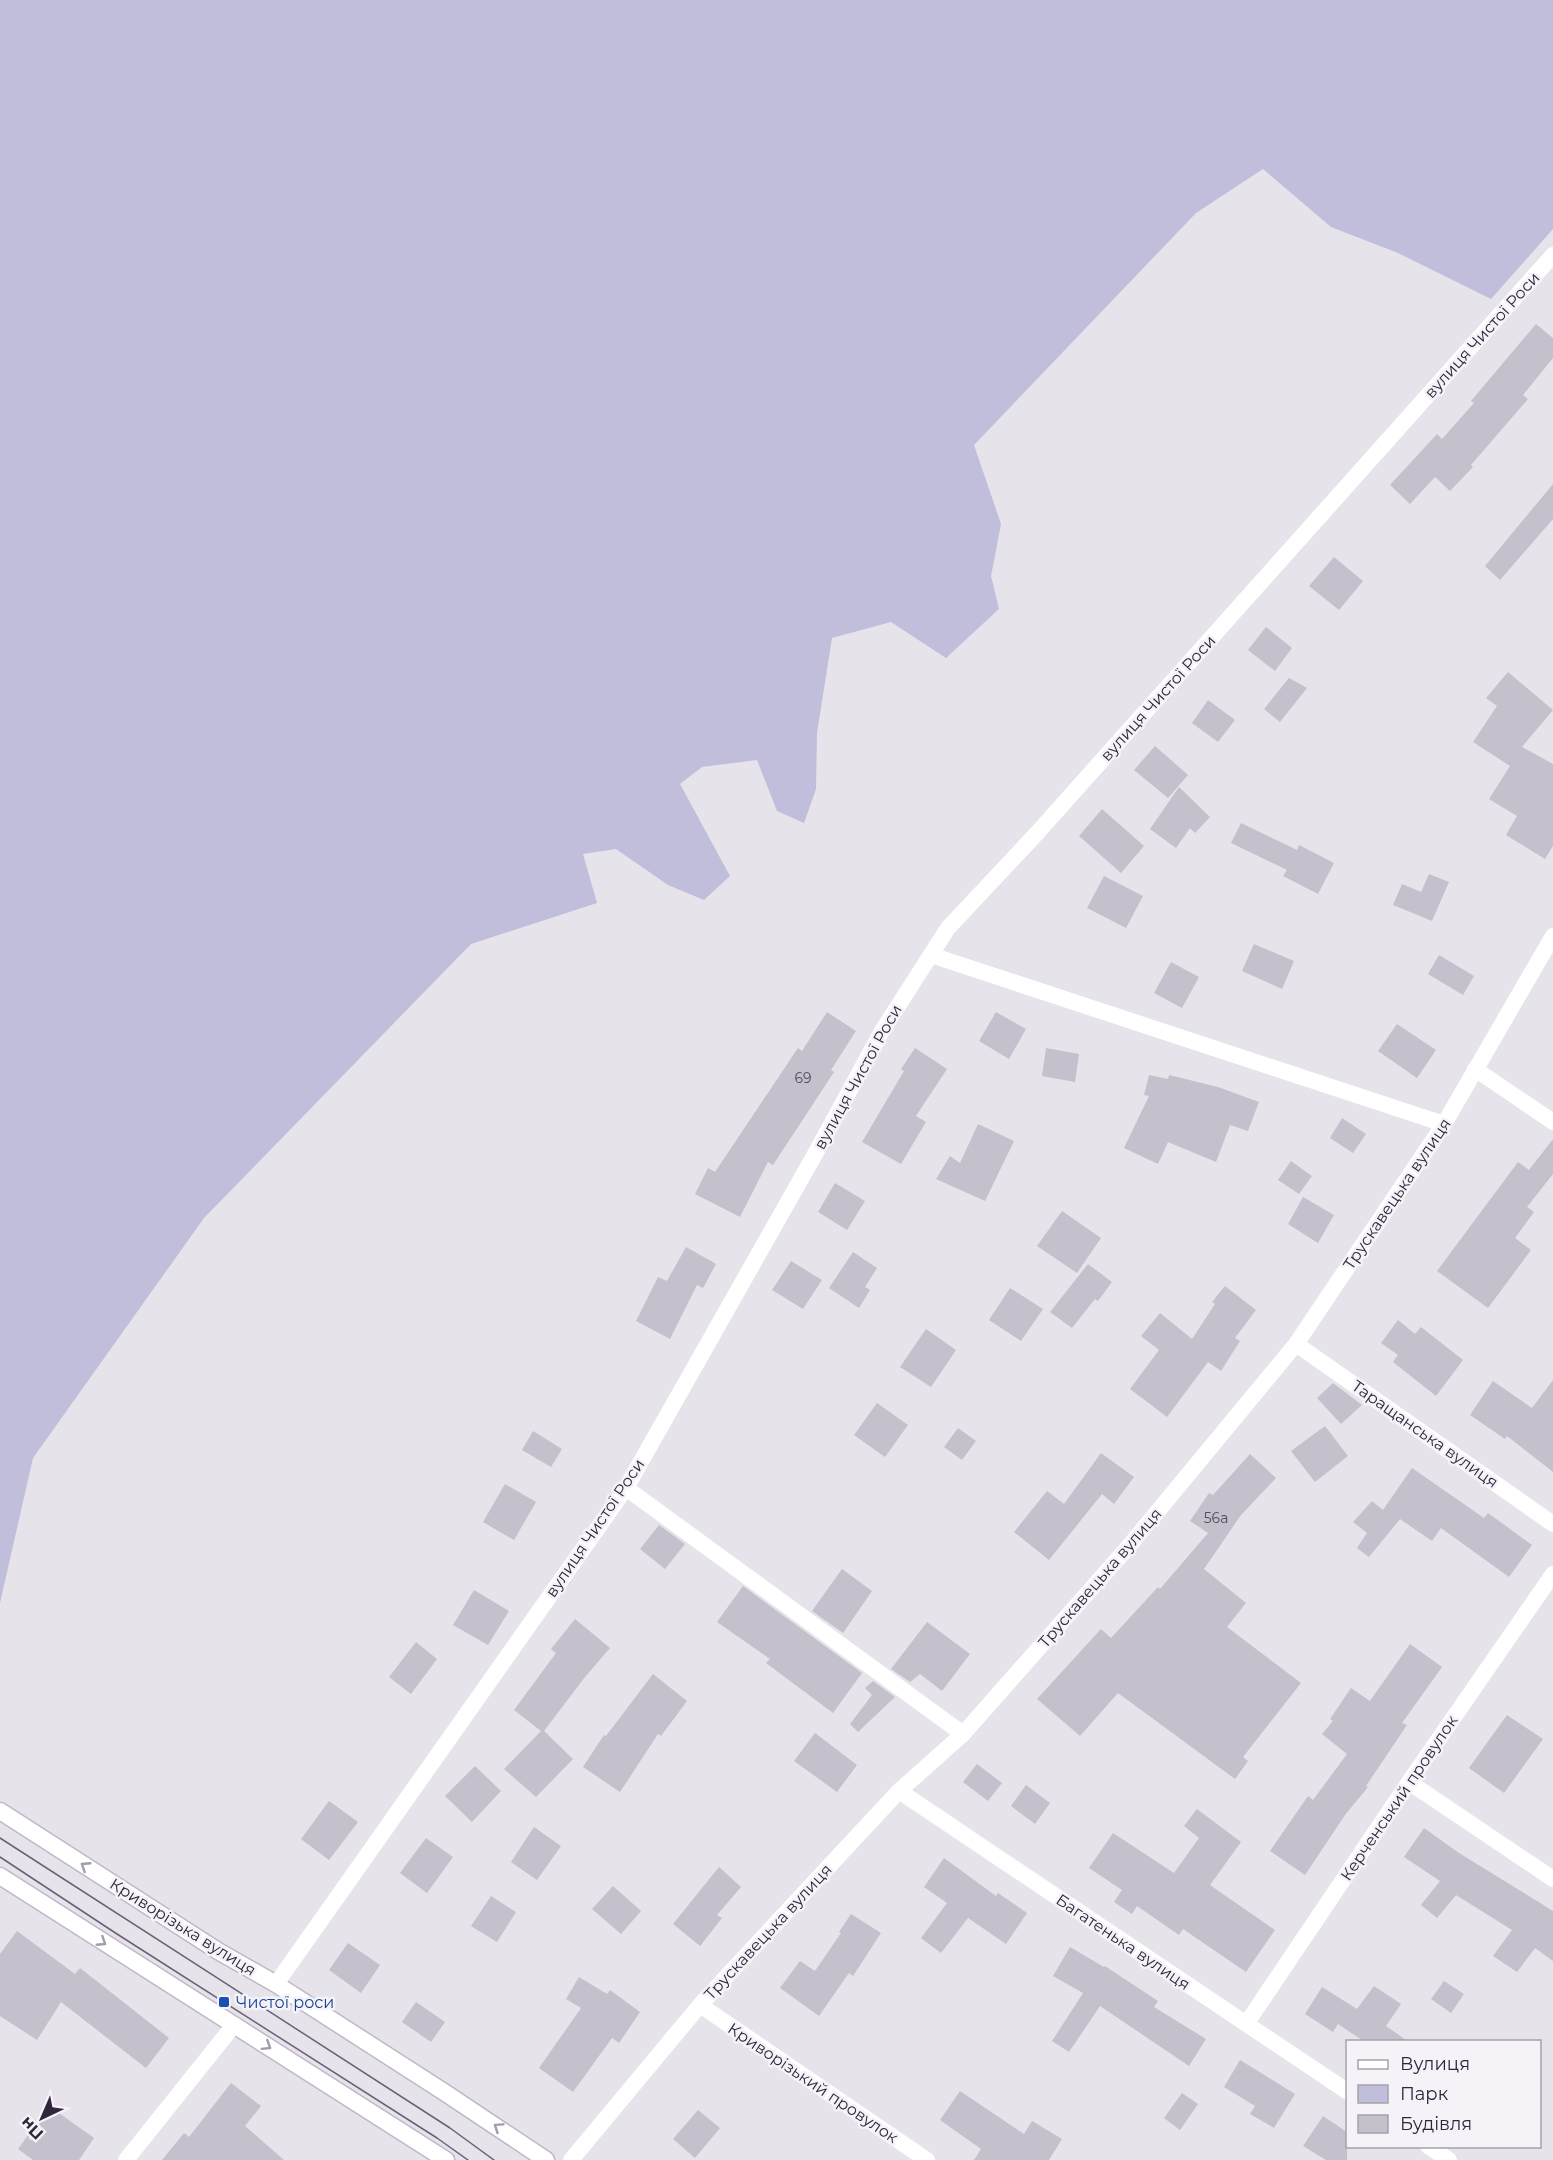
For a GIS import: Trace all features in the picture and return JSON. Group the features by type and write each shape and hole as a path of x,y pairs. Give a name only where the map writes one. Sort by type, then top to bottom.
{"street":[{"name":"вулиця Чистої Роси","path":"276,1984 626,1488 882,1031 948,928 1053,814 1553,255"},
{"name":"Трускавецька вулиця","path":"571,2160 700,2006 899,1791 963,1734 1129,1546 1296,1344 1444,1124 1553,936"},
{"path":"931,955 1444,1124"},
{"path":"1475,1069 1553,1122"},
{"name":"Таращанська вулиця","path":"1296,1344 1553,1524"},
{"path":"626,1488 963,1734"},
{"name":"Керченський провулок","path":"1246,2024 1553,1574"},
{"path":"1409,1782 1553,1879"},
{"name":"Багатенька вулиця","path":"899,1791 1346,2091"},
{"name":"Криворізька вулиця","path":"0,1811 218,1951 276,1984 546,2160"},
{"path":"0,1876 446,2160"},
{"name":"Криворізький провулок","path":"700,2006 927,2160"},
{"path":"126,2160 234,2025"},
{"path":"1431,2148 1449,2160"}],"green space":[{"path":"0,0 1553,0 1553,229 1491,299 1398,253 1331,227 1263,169 1196,213 974,445 1001,524 991,576 999,609 946,658 891,622 832,638 817,733 816,789 804,823 777,811 757,760 702,767 680,784 730,876 704,900 668,885 616,849 583,854 597,903 471,944 204,1218 33,1458 0,1603"}],"building":[{"path":"1536,324 1553,338 1553,358 1523,395 1528,399 1471,465 1473,467 1450,491 1435,477 1410,504 1390,485 1437,434 1442,439 1474,403 1471,401"},
{"path":"1553,484 1553,519 1500,580 1485,566"},
{"path":"1334,557 1363,581 1339,610 1309,586"},
{"path":"1266,627 1292,648 1275,671 1248,650"},
{"path":"1508,672 1553,710 1522,747 1553,764 1553,846 1545,859 1506,835 1517,816 1489,799 1510,766 1473,742 1497,706 1486,698"},
{"path":"1289,678 1307,688 1280,722 1264,709"},
{"path":"1208,700 1235,720 1218,742 1192,723"},
{"path":"1155,746 1188,775 1168,798 1134,770"},
{"path":"1179,787 1210,817 1195,833 1190,828 1176,848 1150,829"},
{"path":"1102,809 1144,846 1121,873 1079,836"},
{"path":"1241,823 1297,850 1299,845 1334,863 1318,894 1283,876 1287,870 1231,843"},
{"path":"1429,874 1449,882 1432,921 1393,905 1402,884 1421,892"},
{"path":"1104,876 1143,896 1126,928 1087,908"},
{"path":"1254,944 1294,961 1282,989 1242,971"},
{"path":"1439,955 1474,976 1463,995 1428,974"},
{"path":"1171,962 1199,977 1182,1008 1154,993"},
{"path":"827,1012 856,1031 831,1070 834,1072 773,1165 768,1162 740,1217 695,1194 708,1168 715,1172 798,1048 802,1051"},
{"path":"996,1012 1026,1029 1009,1059 979,1041"},
{"path":"1397,1024 1436,1050 1417,1078 1378,1051"},
{"path":"915,1048 947,1069 916,1116 926,1122 901,1164 862,1142 904,1071 901,1069"},
{"path":"1046,1048 1079,1054 1075,1082 1042,1076"},
{"path":"1149,1075 1168,1079 1169,1075 1218,1087 1259,1102 1248,1131 1230,1125 1216,1162 1168,1142 1158,1164 1124,1148 1149,1096 1144,1095"},
{"path":"1342,1118 1366,1134 1353,1153 1330,1138"},
{"path":"978,1124 1014,1141 985,1201 936,1179 950,1156 960,1163"},
{"path":"1553,1139 1553,1174 1527,1207 1534,1212 1515,1238 1531,1250 1488,1308 1437,1271 1518,1162 1529,1170"},
{"path":"1291,1161 1312,1176 1299,1194 1278,1180"},
{"path":"835,1183 865,1201 847,1230 818,1212"},
{"path":"1303,1197 1334,1215 1318,1243 1288,1224"},
{"path":"1062,1211 1101,1238 1077,1273 1037,1246"},
{"path":"686,1247 716,1264 703,1288 697,1285 670,1339 636,1321 658,1277 667,1281"},
{"path":"853,1252 877,1268 865,1287 870,1290 859,1308 829,1288"},
{"path":"791,1261 822,1280 803,1309 772,1290"},
{"path":"1088,1264 1112,1282 1098,1301 1095,1299 1072,1328 1050,1312"},
{"path":"1225,1286 1256,1310 1235,1338 1240,1341 1221,1371 1208,1362 1167,1417 1130,1389 1159,1350 1141,1336 1160,1313 1192,1339 1215,1304 1212,1302"},
{"path":"1010,1288 1043,1309 1021,1341 989,1320"},
{"path":"1398,1320 1415,1334 1421,1327 1463,1360 1436,1396 1393,1362 1398,1355 1381,1343"},
{"path":"926,1329 956,1350 931,1387 900,1367"},
{"path":"1553,1380 1553,1472 1507,1436 1505,1439 1470,1415 1493,1381 1532,1408"},
{"path":"1333,1383 1362,1405 1341,1424 1317,1398"},
{"path":"877,1403 908,1425 885,1457 854,1435"},
{"path":"1325,1426 1348,1456 1315,1482 1291,1451"},
{"path":"958,1428 976,1441 962,1460 944,1447"},
{"path":"533,1431 562,1449 551,1467 522,1450"},
{"path":"1101,1453 1134,1477 1114,1504 1102,1494 1049,1560 1014,1532 1047,1491 1064,1504"},
{"path":"1250,1454 1276,1478 1241,1515 1204,1569 1246,1603 1227,1627 1301,1683 1243,1757 1248,1761 1235,1779 1118,1693 1080,1736 1037,1699 1101,1629 1111,1638 1158,1587 1160,1589 1208,1533 1190,1521 1209,1493 1213,1495"},
{"path":"1412,1468 1484,1518 1488,1513 1532,1545 1509,1577 1441,1528 1432,1541 1400,1519 1369,1557 1357,1548 1367,1533 1353,1522 1372,1501 1383,1510"},
{"path":"505,1484 536,1502 514,1540 483,1522"},
{"path":"659,1525 685,1544 665,1569 640,1549"},
{"path":"842,1569 872,1591 843,1633 812,1611"},
{"path":"743,1586 862,1673 833,1713 766,1663 770,1659 717,1622"},
{"path":"474,1590 509,1611 488,1645 453,1625"},
{"path":"575,1619 610,1648 544,1731 573,1759 536,1797 504,1769 541,1731 514,1710 556,1653 551,1649"},
{"path":"927,1622 970,1654 942,1691 920,1674 910,1682 891,1669"},
{"path":"416,1642 437,1659 411,1694 389,1677"},
{"path":"1410,1644 1442,1667 1402,1723 1407,1725 1366,1786 1368,1787 1345,1815 1305,1875 1270,1851 1308,1796 1313,1800 1347,1754 1322,1734 1333,1721 1330,1719 1351,1688 1370,1701"},
{"path":"653,1674 687,1701 661,1736 658,1734 620,1792 583,1767 604,1735 606,1736"},
{"path":"873,1681 895,1697 858,1732 850,1724 872,1695 865,1688"},
{"path":"1507,1715 1543,1739 1504,1793 1469,1768"},
{"path":"815,1733 857,1765 837,1792 794,1761"},
{"path":"977,1764 1002,1783 988,1801 963,1782"},
{"path":"475,1766 501,1791 472,1822 445,1796"},
{"path":"1026,1785 1050,1803 1035,1824 1011,1806"},
{"path":"329,1801 358,1822 329,1860 301,1839"},
{"path":"1197,1809 1241,1842 1210,1885 1275,1930 1246,1972 1183,1929 1179,1935 1137,1906 1132,1914 1114,1902 1122,1890 1089,1868 1113,1833 1174,1873 1199,1838 1184,1826"},
{"path":"534,1827 561,1846 537,1880 511,1862"},
{"path":"1424,1828 1459,1853 1553,1911 1553,1961 1535,1948 1517,1972 1493,1956 1512,1930 1456,1895 1437,1918 1421,1905 1440,1881 1404,1857"},
{"path":"426,1838 453,1857 427,1893 400,1873"},
{"path":"944,1858 996,1896 998,1893 1027,1913 1006,1944 968,1918 941,1953 921,1938 947,1903 924,1887"},
{"path":"719,1867 741,1887 717,1915 722,1918 700,1946 673,1924"},
{"path":"613,1886 641,1911 621,1934 592,1909"},
{"path":"491,1896 516,1912 497,1942 471,1926"},
{"path":"851,1914 881,1933 853,1976 849,1973 819,2016 780,1988 800,1961 815,1971"},
{"path":"17,1931 75,1974 80,1968 169,2038 146,2068 61,2002 37,2040 0,2016 0,1954"},
{"path":"348,1943 380,1965 361,1993 329,1970"},
{"path":"1070,1947 1105,1966 1158,2001 1154,2007 1206,2039 1189,2066 1100,2006 1069,2052 1052,2041 1083,1993 1053,1976"},
{"path":"579,1977 607,1994 610,1990 640,2012 619,2043 612,2038 573,2092 539,2068 581,2008 566,1999"},
{"path":"1444,1981 1464,1994 1451,2013 1431,1999"},
{"path":"1374,1986 1401,2004 1386,2026 1406,2040 1362,2040 1338,2024 1333,2032 1305,2014 1322,1987 1357,2009"},
{"path":"416,2002 445,2022 431,2042 402,2022"},
{"path":"1240,2060 1295,2094 1274,2128 1250,2114 1255,2106 1224,2087"},
{"path":"231,2083 261,2106 245,2126 284,2160 162,2160 184,2133 189,2137"},
{"path":"960,2091 1024,2134 1032,2121 1062,2139 1049,2160 974,2160 981,2149 940,2120"},
{"path":"1182,2093 1198,2104 1180,2130 1164,2118"},
{"path":"49,2106 94,2138 79,2160 33,2160 18,2149"},
{"path":"698,2110 720,2128 695,2158 673,2139"},
{"path":"1323,2116 1346,2131 1347,2160 1326,2160 1303,2146"}],"tram line":[{"path":"0,1838 450,2128 494,2160"},
{"path":"0,1857 468,2160"}],"place":[{"name":"Чистої роси","path":"224,2002"}]}
